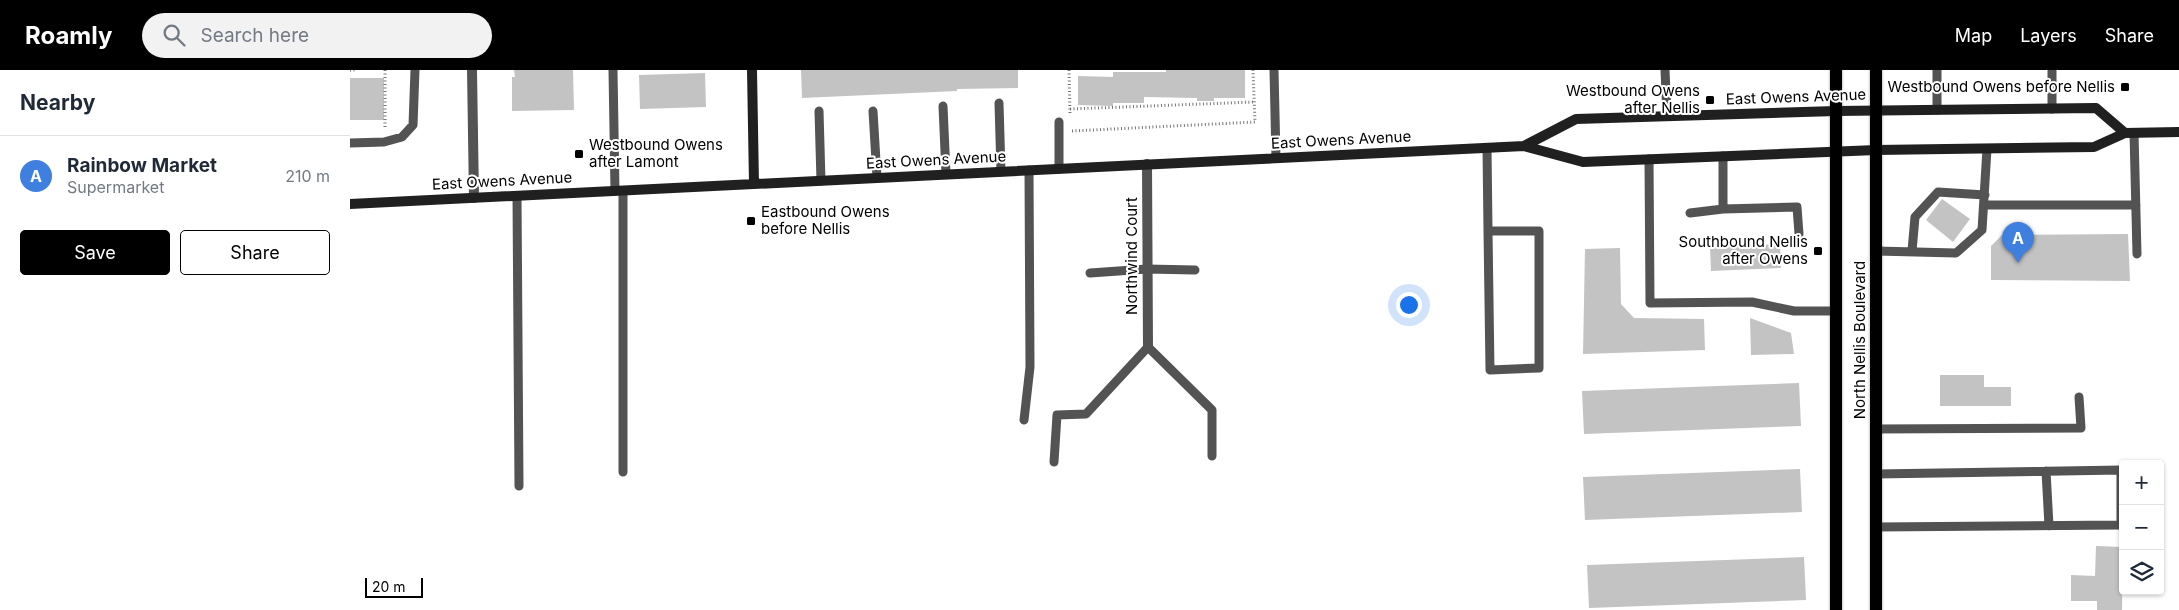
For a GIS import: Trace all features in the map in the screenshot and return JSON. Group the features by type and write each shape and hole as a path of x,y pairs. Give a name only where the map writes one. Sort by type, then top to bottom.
{"main road":[{"path":"752,70 754,184"},
{"name":"North Nellis Boulevard","path":"1836,70 1836,610"},
{"name":"North Nellis Boulevard","path":"1876,70 1876,610"},
{"name":"East Owens Avenue","path":"1524,146 1576,119 1876,110 2096,108 2130,133"},
{"name":"East Owens Avenue","path":"350,204 1524,146 1583,162 1836,151 2094,147 2130,133 2179,132"}],"street":[{"path":"472,70 474,198"},
{"name":"Northwind Court","path":"1146,164 1148,347"}],"lane":[{"path":"350,143 393,140 402,137 413,125 415,70"},
{"path":"613,70 619,191 623,472"},
{"path":"1274,70 1276,158"},
{"path":"1665,70 1666,116"},
{"path":"1937,70 1937,110"},
{"path":"2052,70 2052,109"},
{"path":"999,103 1001,172"},
{"path":"943,106 946,174"},
{"path":"873,110 877,178"},
{"path":"819,111 821,181"},
{"path":"1059,122 1059,169"},
{"path":"2130,133 2136,206 2137,254"},
{"path":"1487,148 1488,231 1490,370 1538,368 1538,231 1488,231"},
{"path":"1876,251 1956,253 1982,230 1988,149"},
{"path":"1723,156 1724,209"},
{"path":"1649,159 1650,303 1752,302 1794,311 1836,311"},
{"path":"1024,420 1030,366 1029,170"},
{"path":"1912,251 1915,217 1938,192 1985,195"},
{"path":"517,196 518,486"},
{"path":"1984,206 2136,206"},
{"path":"1690,213 1724,209 1797,207 1799,234"},
{"path":"1090,274 1147,269 1195,270"},
{"path":"1054,462 1057,415 1086,414 1148,347 1212,410 1212,456"},
{"path":"1876,429 2081,428 2079,397"},
{"path":"1876,474 2121,470 2121,525 1876,527"},
{"path":"2046,471 2049,526"}],"path":[{"path":"350,70 355,70"},
{"path":"376,128 385,128 386,124 385,70"},
{"path":"1069,70 1070,131 1254,122 1253,70"},
{"path":"1070,109 1254,102"}],"building":[{"path":"514,70 573,70 574,110 512,111 512,77 515,77"},
{"path":"801,70 1018,70 1018,88 957,89 957,91 802,98"},
{"path":"1166,70 1245,70 1245,98 1214,98 1214,101 1197,101 1197,98 1144,97 1144,103 1113,103 1113,106 1078,105 1078,76 1113,77 1113,72 1166,72"},
{"path":"705,73 706,107 640,109 639,75"},
{"path":"350,78 384,78 384,120 350,120"},
{"path":"1942,199 1970,219 1953,242 1926,220"},
{"path":"2128,234 2130,281 1991,280 1991,246 2002,235"},
{"path":"1780,244 1781,268 1711,271 1710,247"},
{"path":"1620,248 1621,304 1634,318 1704,319 1705,350 1583,354 1585,249"},
{"path":"1750,318 1791,333 1794,354 1751,355"},
{"path":"1940,375 1984,375 1984,387 2011,387 2011,406 1940,406"},
{"path":"1799,383 1801,426 1584,434 1582,391"},
{"path":"1800,469 1802,512 1585,520 1583,477"},
{"path":"2096,546 2119,547 2119,595 2122,595 2122,610 2097,610 2097,601 2071,601 2071,575 2095,576"},
{"path":"1804,557 1806,600 1589,608 1587,565"}],"place":[{"name":"Westbound Owens before Nellis","path":"2125,87"},
{"name":"Westbound Owens after Nellis","path":"1710,100"},
{"name":"Westbound Owens after Lamont","path":"579,154"},
{"name":"Eastbound Owens before Nellis","path":"751,221"},
{"name":"Southbound Nellis after Owens","path":"1818,251"},
{"name":"Rainbow Market","path":"2018,263"}]}
